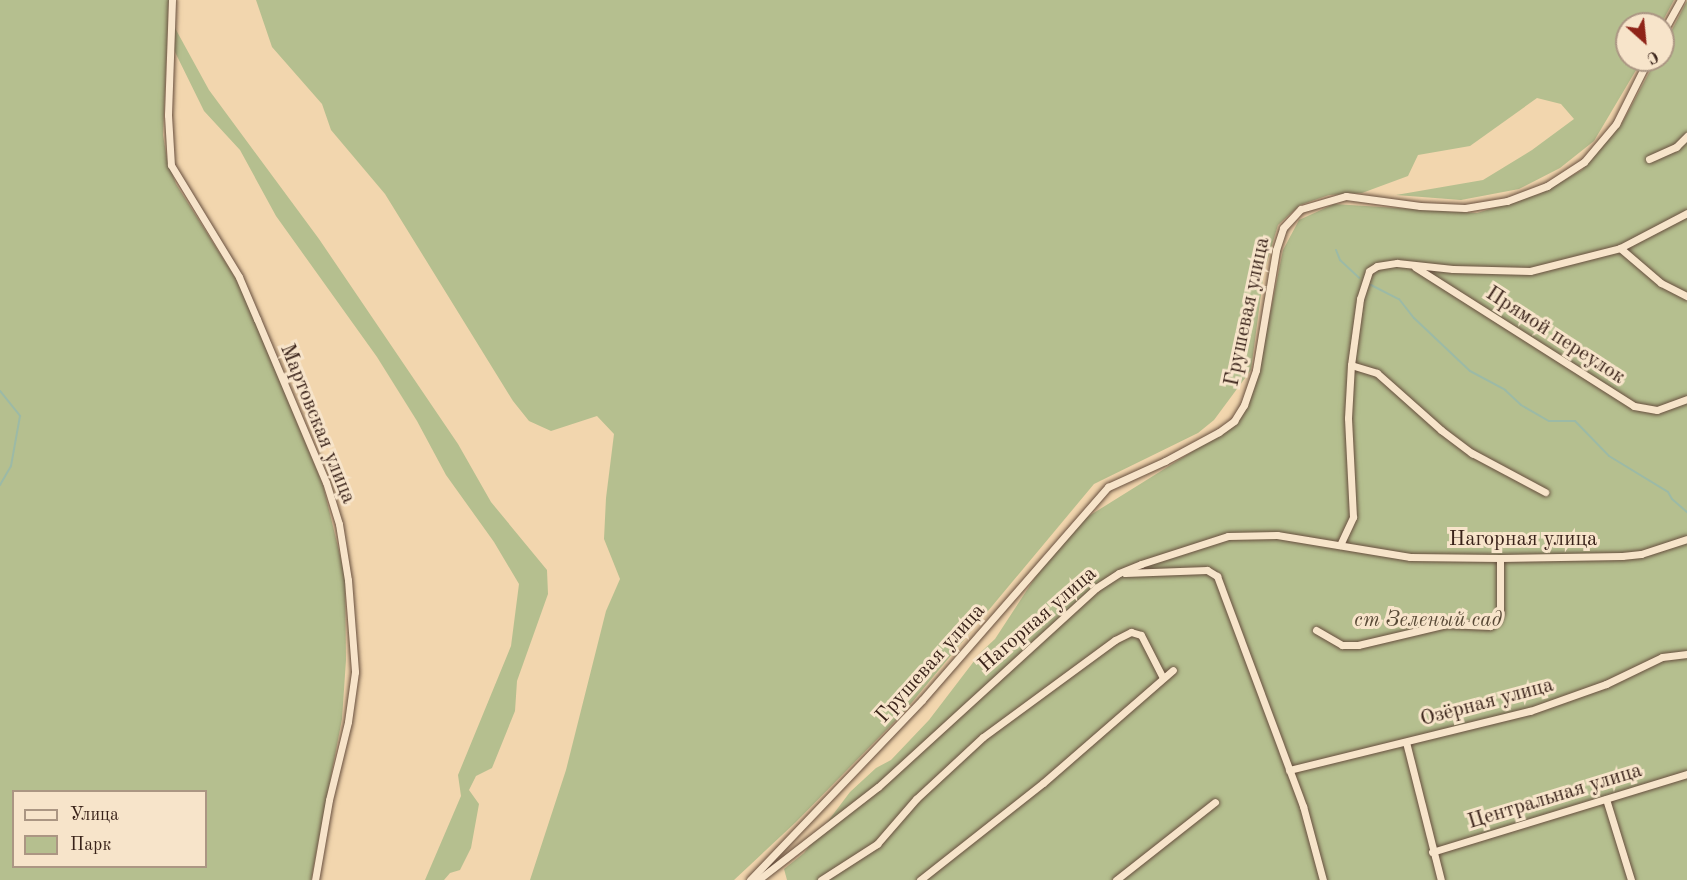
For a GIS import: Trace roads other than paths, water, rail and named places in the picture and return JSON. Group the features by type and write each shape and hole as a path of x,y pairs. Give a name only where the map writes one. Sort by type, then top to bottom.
{"street":[{"name":"Мартовская улица","path":"172,0 168,115 171,165 239,277 326,482 339,524 348,580 355,672 348,722 329,800 315,880"},
{"name":"Грушевая улица","path":"750,880 922,700 1108,487 1164,461 1219,432 1234,421 1244,405 1256,370 1276,250 1283,228 1301,209 1346,196 1420,206 1465,208 1507,201 1547,186 1584,162 1616,124 1642,72"},
{"path":"1649,159 1676,147 1687,136"},
{"path":"1340,545 1353,517 1348,418 1351,365 1360,299 1369,271 1377,266 1396,263 1530,271 1620,248 1687,213"},
{"path":"1620,248 1661,283 1687,296"},
{"name":"Прямой переулок","path":"1412,265 1634,406 1657,410 1687,399"},
{"path":"1351,365 1377,373 1472,453 1545,492"},
{"name":"Нагорная улица","path":"758,880 878,787 1096,588 1119,573 1184,549 1228,536 1277,535 1410,557 1622,556 1641,554 1687,539"},
{"path":"1316,630 1342,645 1358,645 1447,624 1490,626 1497,621 1500,613 1500,558"},
{"path":"1119,573 1207,570 1217,576 1303,806 1323,880"},
{"path":"821,880 877,844 915,799 983,737 1115,640 1131,632 1141,635 1163,678"},
{"name":"Озёрная улица","path":"1289,770 1530,711 1606,684 1662,657 1687,654"},
{"path":"920,880 1043,783 1173,670"},
{"path":"1406,742 1432,852 1441,880"},
{"name":"Центральная улица","path":"1432,852 1687,774"},
{"path":"1606,799 1631,880"},
{"path":"1116,880 1215,802"}],"waterway":[{"path":"1336,250 1340,260 1359,278"},
{"path":"1371,285 1399,299 1414,318 1470,371 1505,390 1521,405 1549,421 1575,421 1609,456 1668,492 1672,499 1687,512"},
{"path":"0,391 20,416 11,466 0,485"}],"park label":[{"name":"ст Зеленый сад","path":"1428,621"}]}
